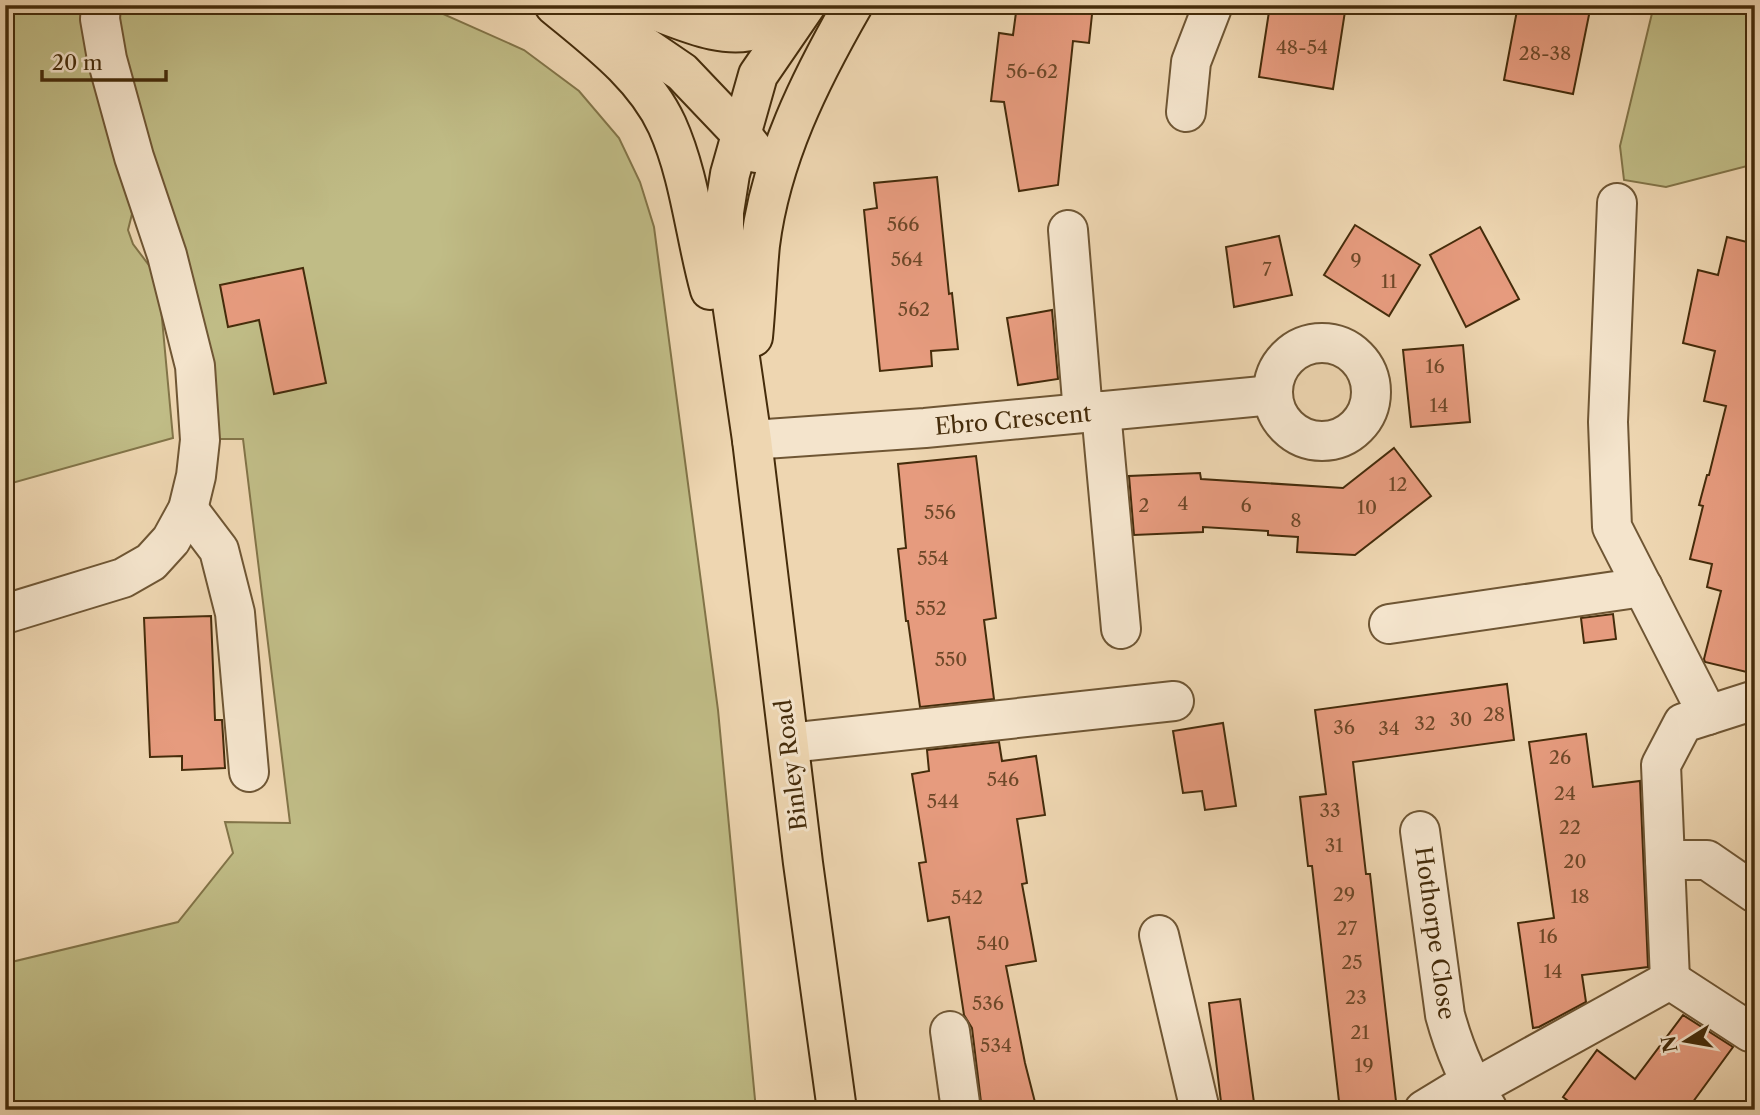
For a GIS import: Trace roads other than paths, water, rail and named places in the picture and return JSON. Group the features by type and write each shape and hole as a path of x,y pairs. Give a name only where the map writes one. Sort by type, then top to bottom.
{"main road":[{"path":"554,5 611,53 642,88 667,125 684,177 709,286 750,430"},
{"path":"583,5 682,72 755,152 771,190"},
{"path":"640,5 708,30 737,34 760,28 797,5"},
{"name":"Binley Road","path":"806,5 758,75 730,174 724,212 724,248 750,430 837,1110"},
{"name":"Binley Road","path":"750,430 761,244 771,190 794,116 812,77 853,5"},
{"path":"667,125 676,132 698,138 742,135 773,131 794,116"}],"street":[{"path":"5,614 123,578 151,562 171,540 188,509 196,476 200,440 195,366 167,255 134,157 107,59 100,19 101,5"},
{"path":"1186,112 1191,62 1213,5"},
{"path":"1617,203 1608,422 1612,527 1708,715"},
{"path":"1068,230 1121,629"},
{"name":"Ebro Crescent","path":"750,430 925,428 1273,395"},
{"path":"188,509 219,550 235,613 249,772"},
{"path":"1389,624 1643,586"},
{"path":"1670,980 1661,765 1683,723 1755,700"},
{"path":"789,743 1174,701"},
{"name":"Hothorpe Close","path":"1420,831 1445,1015 1452,1039 1478,1093"},
{"path":"1665,860 1707,860 1755,893"},
{"path":"1159,934 1200,1110"},
{"path":"1424,1110 1478,1093 1670,980"},
{"path":"1670,980 1750,1032"},
{"path":"950,1031 961,1110"}]}
